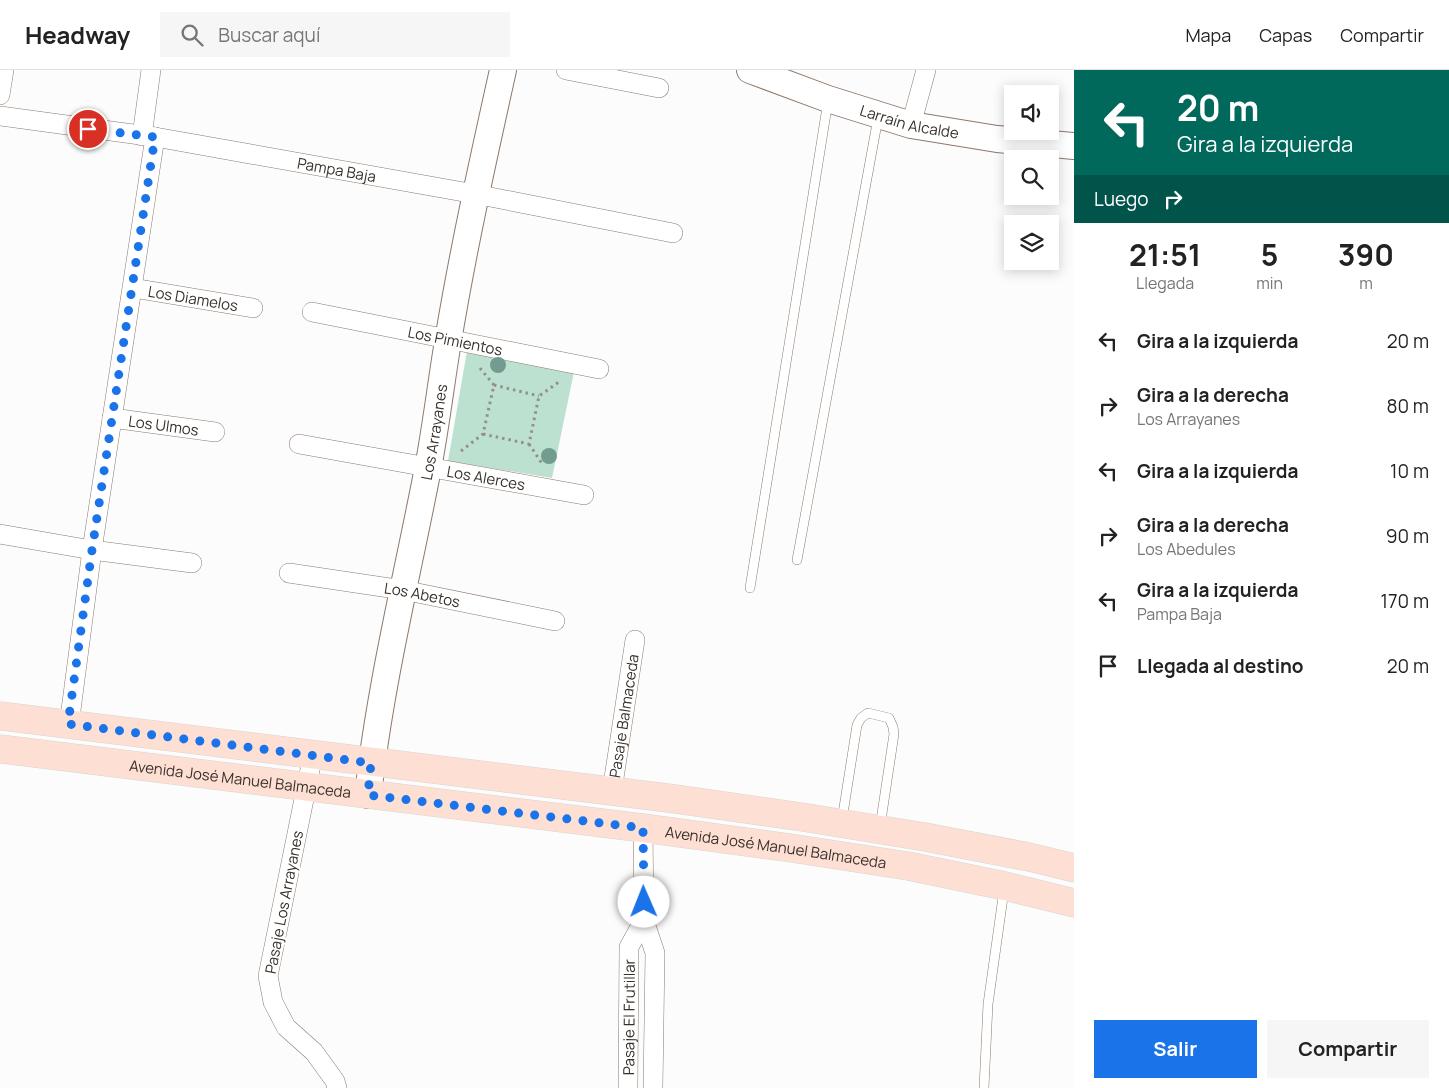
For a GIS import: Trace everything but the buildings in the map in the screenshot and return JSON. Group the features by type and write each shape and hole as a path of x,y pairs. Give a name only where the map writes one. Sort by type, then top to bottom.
{"main road":[{"name":"Avenida José Manuel Balmaceda","path":"0,716 371,763 612,791 802,817 1004,852 1074,868"},
{"name":"Avenida José Manuel Balmaceda","path":"0,749 643,828 908,866 1005,886 1074,903"}],"street":[{"path":"0,95 4,70"},
{"path":"68,724 92,550 133,288 148,137 151,70"},
{"name":"Los Arrayanes","path":"368,795 371,763 402,590 428,466 448,340 476,194 503,70"},
{"path":"566,70 659,88"},
{"name":"Larraín Alcalde","path":"750,70 828,99 911,125 997,140 1074,146"},
{"path":"911,125 926,70"},
{"name":"Pampa Baja","path":"0,116 148,137 476,194 673,233"},
{"name":"Los Diamelos","path":"133,288 253,308"},
{"name":"Los Pimientos","path":"312,312 599,369"},
{"name":"Los Ulmos","path":"112,418 215,432"},
{"name":"Los Alerces","path":"299,444 584,494"},
{"path":"0,534 92,550 192,563"},
{"name":"Los Abetos","path":"289,573 402,590 554,620"},
{"name":"Pasaje Balmaceda","path":"612,791 635,640"},
{"name":"Pasaje Los Arrayanes","path":"313,755 268,976 273,1002 286,1028 314,1052 335,1081 337,1088"},
{"name":"Pasaje El Frutillar","path":"643,828 644,920 655,953 653,1088"},
{"name":"Pasaje El Frutillar","path":"628,1088 629,947 644,920"}],"lane":[{"path":"750,588 828,99"},
{"path":"797,560 879,115"},
{"path":"842,824 857,725 861,718 868,714 888,718 893,727 894,734 880,830"},
{"path":"984,1088 988,1004 1005,886"}],"path":[{"path":"478,365 494,385 539,396"},
{"path":"547,472 529,444 539,396 560,381"},
{"path":"455,455 483,434 494,385"},
{"path":"483,434 529,444"}],"green space":[{"path":"467,351 574,372 552,478 448,461"}],"route":[{"path":"88,129 155,137 92,550 68,724 371,763 368,795 643,828 644,902"}]}
